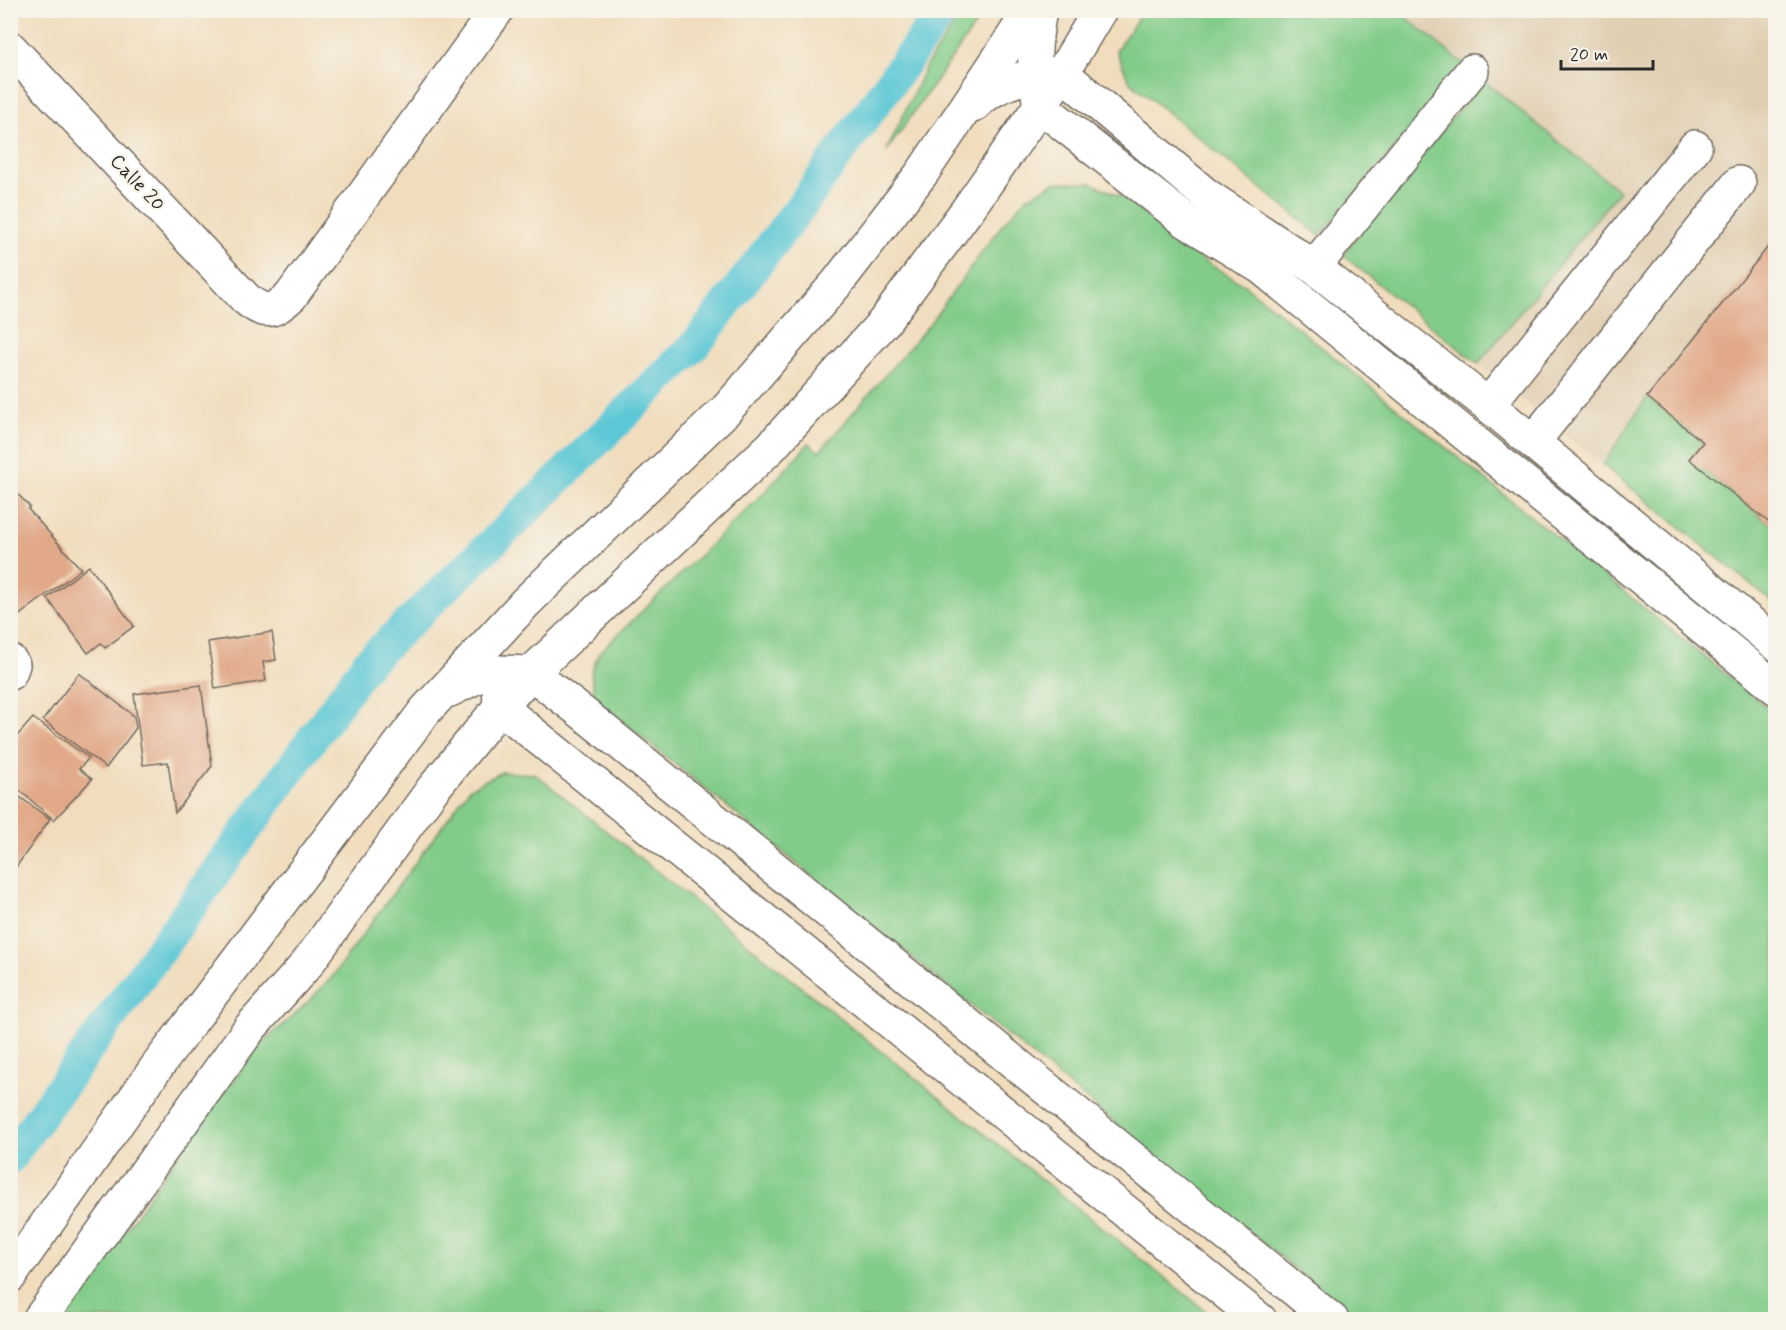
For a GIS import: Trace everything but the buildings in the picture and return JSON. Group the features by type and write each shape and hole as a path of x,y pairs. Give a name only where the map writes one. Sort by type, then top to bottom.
{"street":[{"name":"Calle 20","path":"10,48 246,299 256,307 267,310 279,307 291,296 497,10"},
{"path":"10,1276 156,1068 424,711 526,602 726,410 837,283 922,173 1031,10"},
{"path":"1040,10 1034,41 1045,85 1186,221 1262,268 1776,688"},
{"path":"39,1320 250,1028 307,964 432,790 500,707 531,673 771,447 884,322 968,209 1045,85 1100,10"},
{"path":"1314,267 1472,71"},
{"path":"957,121 979,99 1005,84 1045,85 1314,267 1488,405 1776,644"},
{"path":"1488,405 1695,147"},
{"path":"1533,442 1739,183"},
{"path":"526,602 508,634 502,652 499,672 500,707 1260,1320"},
{"path":"10,661 13,665 10,673"},
{"path":"424,711 458,684 478,676 499,672 531,673 1332,1320"}],"shaded area":[{"path":"1143,11 1775,11 1775,604 1129,81 1116,50"}],"green space":[{"path":"1397,10 1465,65 1320,236 1129,81 1116,50 1143,11"},
{"path":"963,11 985,11 886,152 926,66"},
{"path":"1483,80 1619,191 1478,364 1345,257 1346,250"},
{"path":"1056,182 1091,183 1121,196 1201,259 1246,286 1775,714 1775,1319 1356,1319 595,699 591,673 599,653 765,492 809,443 819,452 928,326 1002,225 1026,198"},
{"path":"1647,397 1703,442 1690,459 1775,528 1775,604 1603,465"},
{"path":"502,772 535,774 1216,1319 63,1319 186,1144 260,1045 332,977 470,788"}],"waterway":[{"path":"10,1158 367,663 696,344 801,206 943,10"}]}
